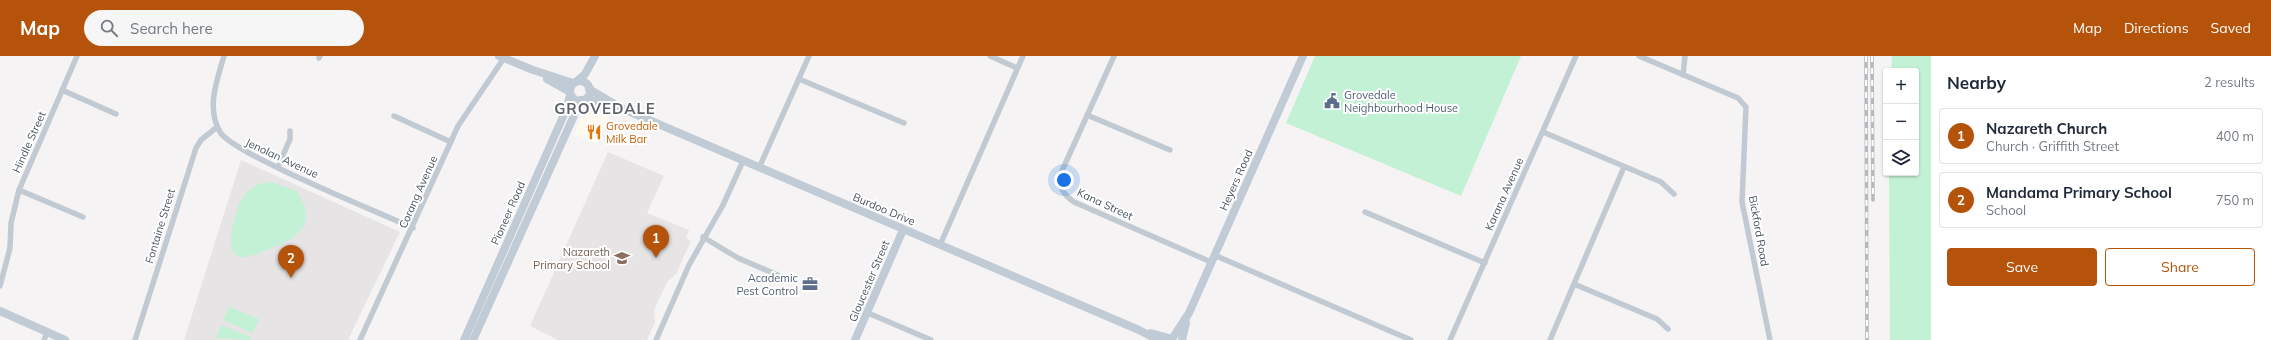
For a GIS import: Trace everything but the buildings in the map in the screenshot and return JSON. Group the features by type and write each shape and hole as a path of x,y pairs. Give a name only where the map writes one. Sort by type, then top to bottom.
{"street":[{"name":"Hindle Street","path":"0,286 10,248 11,223 19,190 77,56"},
{"name":"Jenolan Avenue","path":"224,56 214,92 213,113 217,127 222,135 234,146 413,228"},
{"path":"760,168 809,56"},
{"path":"990,56 1018,68"},
{"path":"940,245 1023,56"},
{"name":"Kana Street","path":"1114,56 1061,174 1061,189 1066,196 1074,202 1411,340"},
{"name":"Heyers Road","path":"1189,313 1170,338 1182,340 1189,313 1212,258 1304,56"},
{"name":"Karana Avenue","path":"1450,340 1544,132 1576,56"},
{"path":"1639,56 1684,75 1685,56"},
{"path":"501,57 533,70 575,82 586,83 589,88"},
{"name":"Corang Avenue","path":"360,340 413,228 458,126 501,57"},
{"path":"533,70 570,93 577,100 584,100 590,95 589,88 595,57"},
{"path":"570,93 575,82 585,74 595,57"},
{"name":"Bickford Road","path":"1684,75 1721,90 1742,102 1746,107 1747,116 1742,202 1770,340"},
{"path":"799,79 904,123"},
{"name":"Burdoo Drive","path":"589,88 621,108 1139,330 1158,340"},
{"path":"62,90 116,114"},
{"name":"Pioneer Road","path":"464,340 566,110 570,93"},
{"name":"Burdoo Drive","path":"584,100 621,108"},
{"name":"Pioneer Road","path":"473,340 584,100"},
{"path":"1087,115 1170,150"},
{"path":"394,116 451,142"},
{"name":"Fontaine Street","path":"135,340 196,148 201,140 217,127"},
{"path":"278,167 288,145 290,131"},
{"path":"1544,132 1661,182 1674,194"},
{"path":"656,340 703,237 722,205 743,161"},
{"path":"1550,340 1624,167"},
{"path":"19,190 83,217"},
{"path":"1365,212 1484,263"},
{"name":"Gloucester Street","path":"855,340 903,230"},
{"path":"703,237 738,258 782,277"},
{"path":"1574,284 1657,319 1668,329"},
{"path":"0,311 46,336 65,340"},
{"path":"868,313 931,340"},
{"name":"Burdoo Drive","path":"1139,330 1170,338"}],"shaded area":[{"path":"592,107 610,115 598,144 574,134 586,108"},
{"name":"Nazareth Primary School","path":"608,152 664,176 647,213 689,230 686,238 691,241 676,274 667,282 654,310 655,322 647,340 558,340 530,326"},
{"path":"241,160 400,232 348,340 184,340"}],"green space":[{"path":"1315,56 1521,56 1461,196 1286,123"},
{"path":"1892,56 1931,56 1931,340 1890,340 1889,176 1919,176 1919,68 1891,68"},
{"path":"266,182 272,182 296,191 303,203 306,213 305,222 295,236 277,246 251,256 238,256 233,252 231,236 239,205 252,188"},
{"path":"229,307 259,319 253,333 223,320"},
{"path":"221,325 251,337 250,340 216,338"}],"railway":[{"path":"1866,56 1867,340"},
{"path":"1872,56 1873,200"}],"place":[{"name":"Grovedale Neighbourhood House","path":"1332,101"},
{"name":"Grovedale Milk Bar","path":"594,132"},
{"name":"Nazareth Primary School","path":"622,258"},
{"name":"Nazareth Church","path":"656,258"},
{"name":"Mandama Primary School","path":"291,278"},
{"name":"Academic Pest Control","path":"810,284"}],"district":[{"name":"GROVEDALE","path":"605,109"}]}
